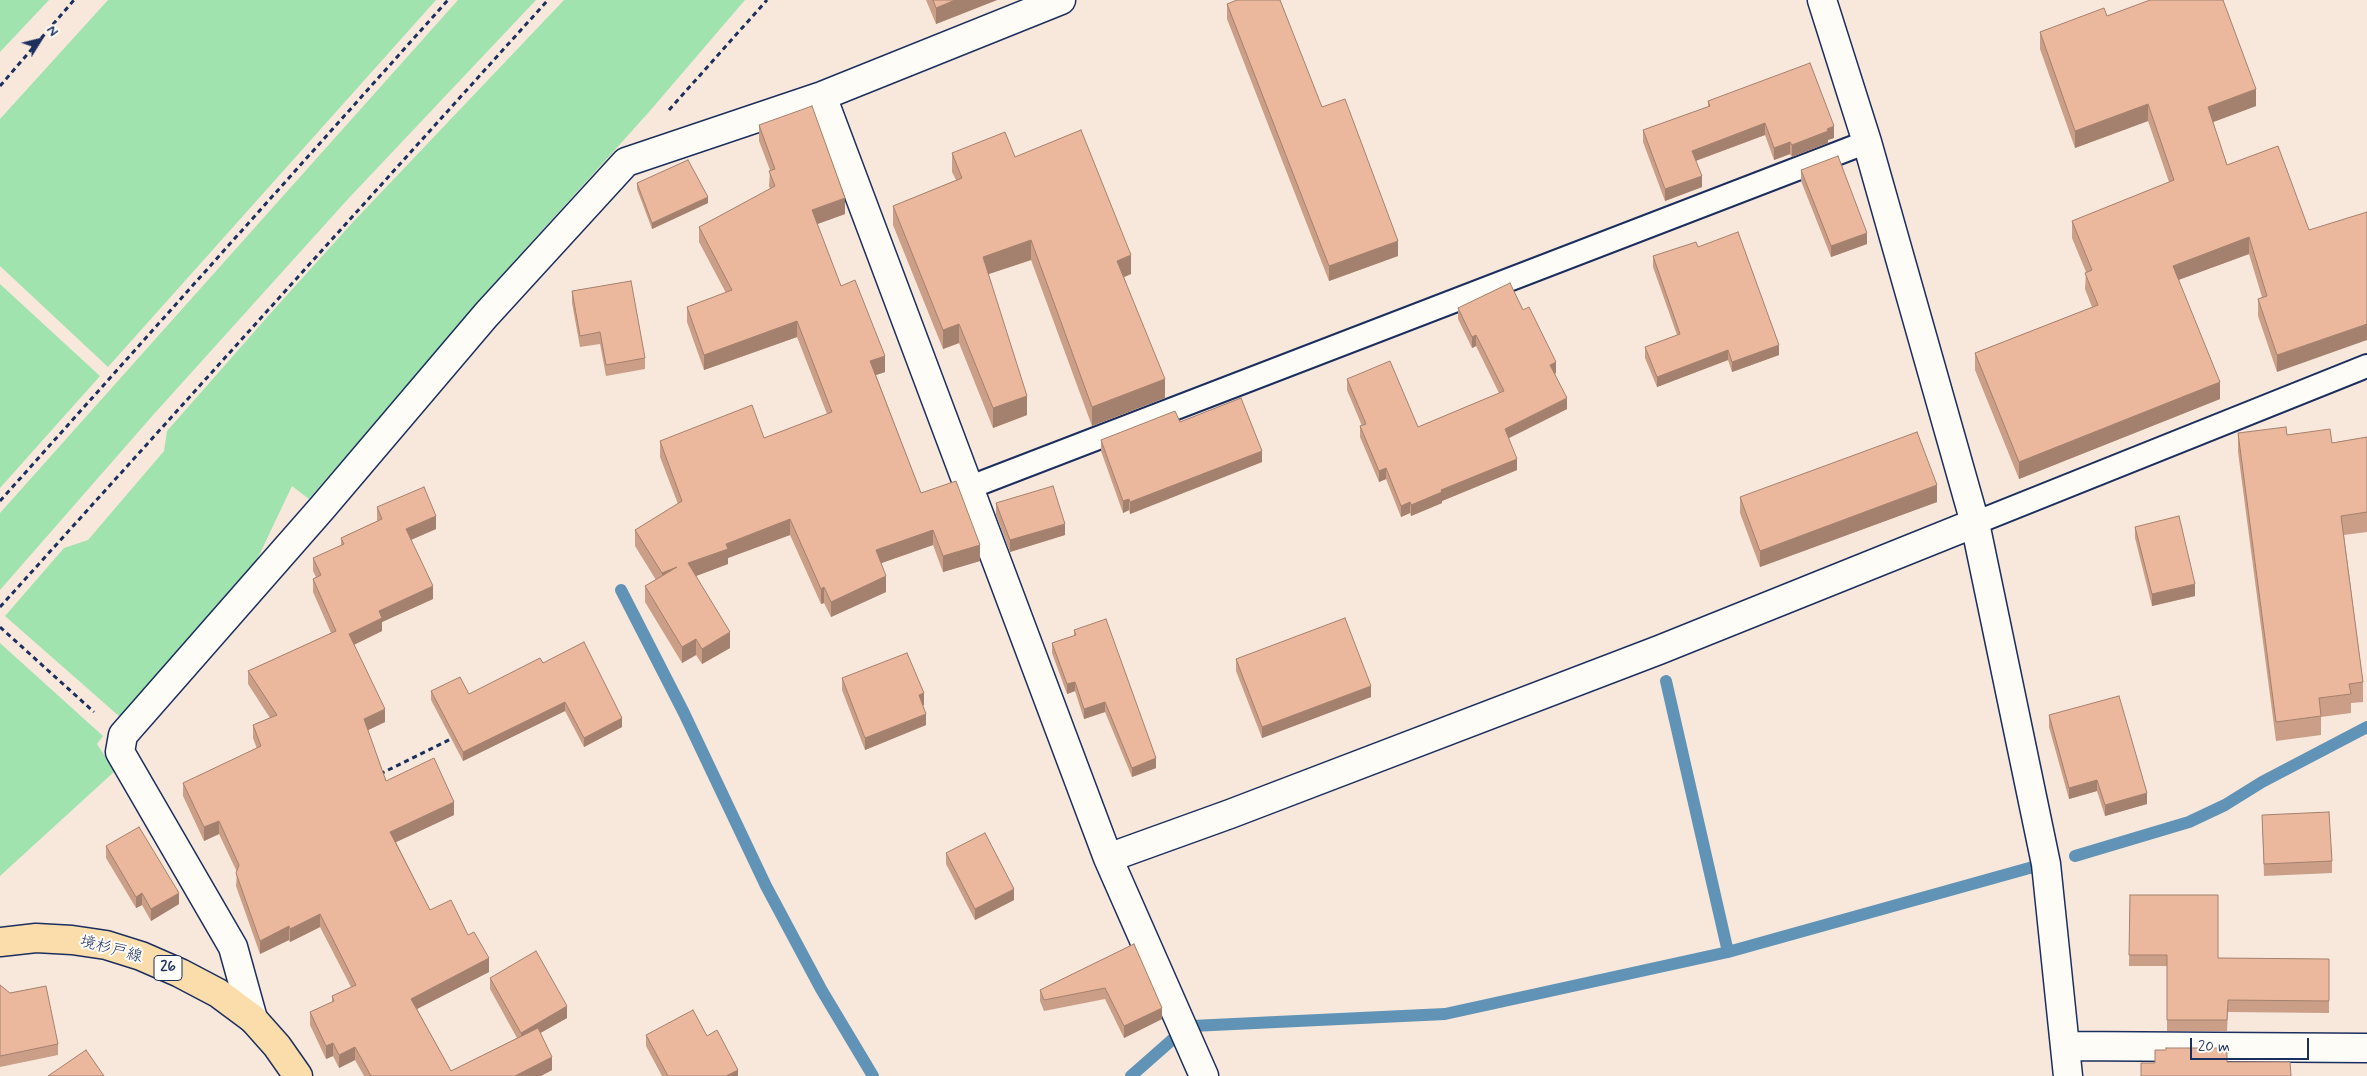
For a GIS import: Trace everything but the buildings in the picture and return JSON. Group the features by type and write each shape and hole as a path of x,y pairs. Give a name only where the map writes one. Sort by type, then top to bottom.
{"main road":[{"name":"境杉戸線","path":"0,942 36,938 72,940 106,945 141,956 180,973 218,993 253,1019 278,1046 298,1076"}],"street":[{"path":"253,1019 233,947 120,752 123,735 322,508 486,315 626,162 822,96 1061,0"},
{"path":"1822,0 1867,142 1975,523 2046,864 2068,1076"},
{"path":"822,96 1108,858 1204,1076"},
{"path":"1108,858 1240,810 1649,653 1975,523"},
{"path":"2066,1046 2367,1048"}],"lane":[{"path":"968,488 1867,142"},
{"path":"1975,523 2367,366"}],"path":[{"path":"0,86 74,0"},
{"path":"0,502 448,0"},
{"path":"0,607 548,0"},
{"path":"663,117 766,0"},
{"path":"0,627 94,712"},
{"path":"374,777 463,733"}],"green space":[{"path":"0,0 49,0 0,52"},
{"path":"108,0 436,0 108,367 0,266 0,119"},
{"path":"458,0 536,0 348,199 154,414 0,590 0,513"},
{"path":"564,0 745,0 649,112 491,287 309,499 292,486 254,566 120,717 5,616 64,548 88,540 164,451 167,431 269,315 353,222"},
{"path":"0,284 100,376 0,488"},
{"path":"0,643 103,736 97,744 115,771 0,876"}],"waterway":[{"path":"621,590 684,713 766,886 821,989 873,1076"},
{"path":"1192,1026 1445,1014 1728,952 1666,681"},
{"path":"2075,856 2189,822 2225,805 2262,782 2367,727"},
{"path":"1728,952 2033,867"},
{"path":"1131,1076 1173,1039"}]}
